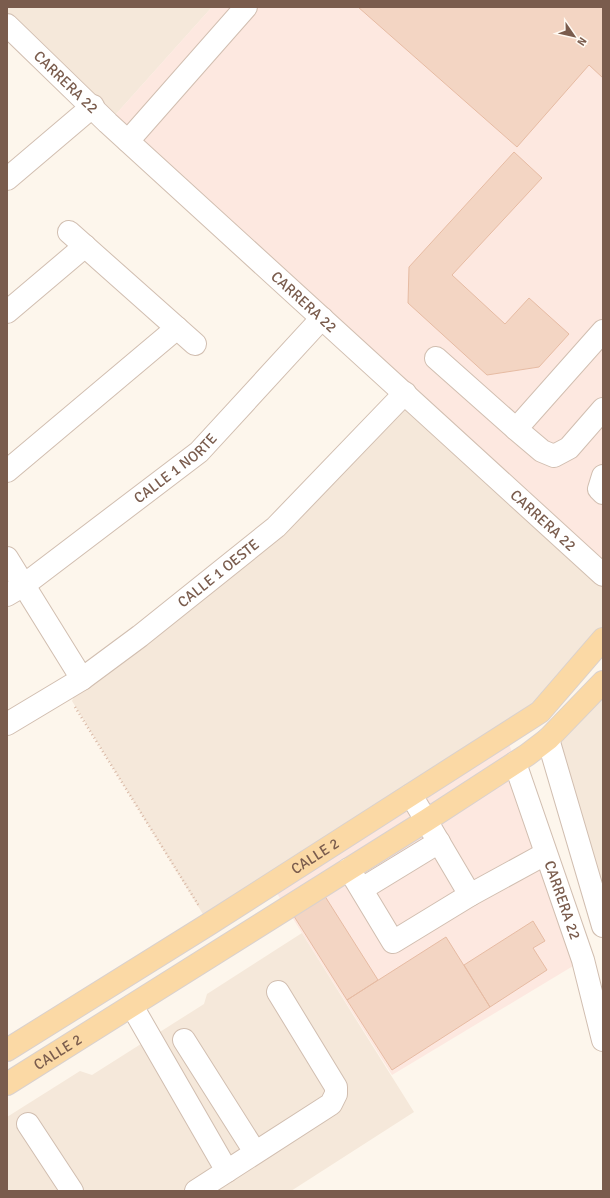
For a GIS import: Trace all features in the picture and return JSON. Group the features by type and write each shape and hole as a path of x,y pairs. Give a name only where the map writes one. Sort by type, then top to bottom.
{"main road":[{"name":"CALLE 2","path":"7,1050 210,924 540,712 603,639"},
{"name":"CALLE 2","path":"7,1084 515,763 548,739 603,682"}],"street":[{"path":"128,141 246,7"},
{"name":"CARRERA 22","path":"7,25 128,141 405,393 603,576"},
{"path":"7,179 93,106"},
{"path":"7,312 77,239 195,344"},
{"name":"CALLE 1 NORTE","path":"16,590 199,452 322,318"},
{"path":"7,471 177,328"},
{"path":"516,429 603,331"},
{"path":"436,358 542,451 554,456 569,448 603,409"},
{"name":"CALLE 1 OESTE","path":"7,724 82,679 140,636 276,527 405,393"},
{"path":"603,476 599,489 603,493"},
{"path":"7,558 16,590 82,679"},
{"name":"CARRERA 22","path":"548,739 603,926"},
{"name":"CARRERA 22","path":"515,763 545,854 583,960 603,1040"},
{"path":"411,795 470,895"},
{"path":"362,889 439,842"},
{"path":"349,869 393,942 470,895 545,854"},
{"path":"196,1191 331,1104 336,1094 336,1087 278,992"},
{"path":"132,1006 227,1171"},
{"path":"184,1040 255,1152"},
{"path":"28,1124 72,1191"}],"path":[{"path":"82,679 72,701 210,924"}],"shaded area":[{"path":"7,7 212,7 108,123 7,25"},
{"path":"212,7 603,7 603,575 108,123"},
{"path":"405,393 603,575 603,639 540,712 209,924 72,701 82,679 276,527"},
{"path":"603,682 603,926 548,739"},
{"path":"506,735 583,960 392,1075 271,884"},
{"path":"302,933 414,1112 291,1191 7,1191 7,1117 80,1071 92,1075 204,1004 207,994"}],"building":[{"path":"358,7 603,7 603,78 589,65 517,147"},
{"path":"514,152 542,178 452,275 505,324 529,298 569,334 539,367 487,375 408,303 409,267"},
{"path":"321,890 378,980 347,1000 290,910"},
{"path":"533,921 545,941 533,948 547,970 490,1007 464,965"},
{"path":"446,937 490,1007 392,1070 347,1000"}]}
